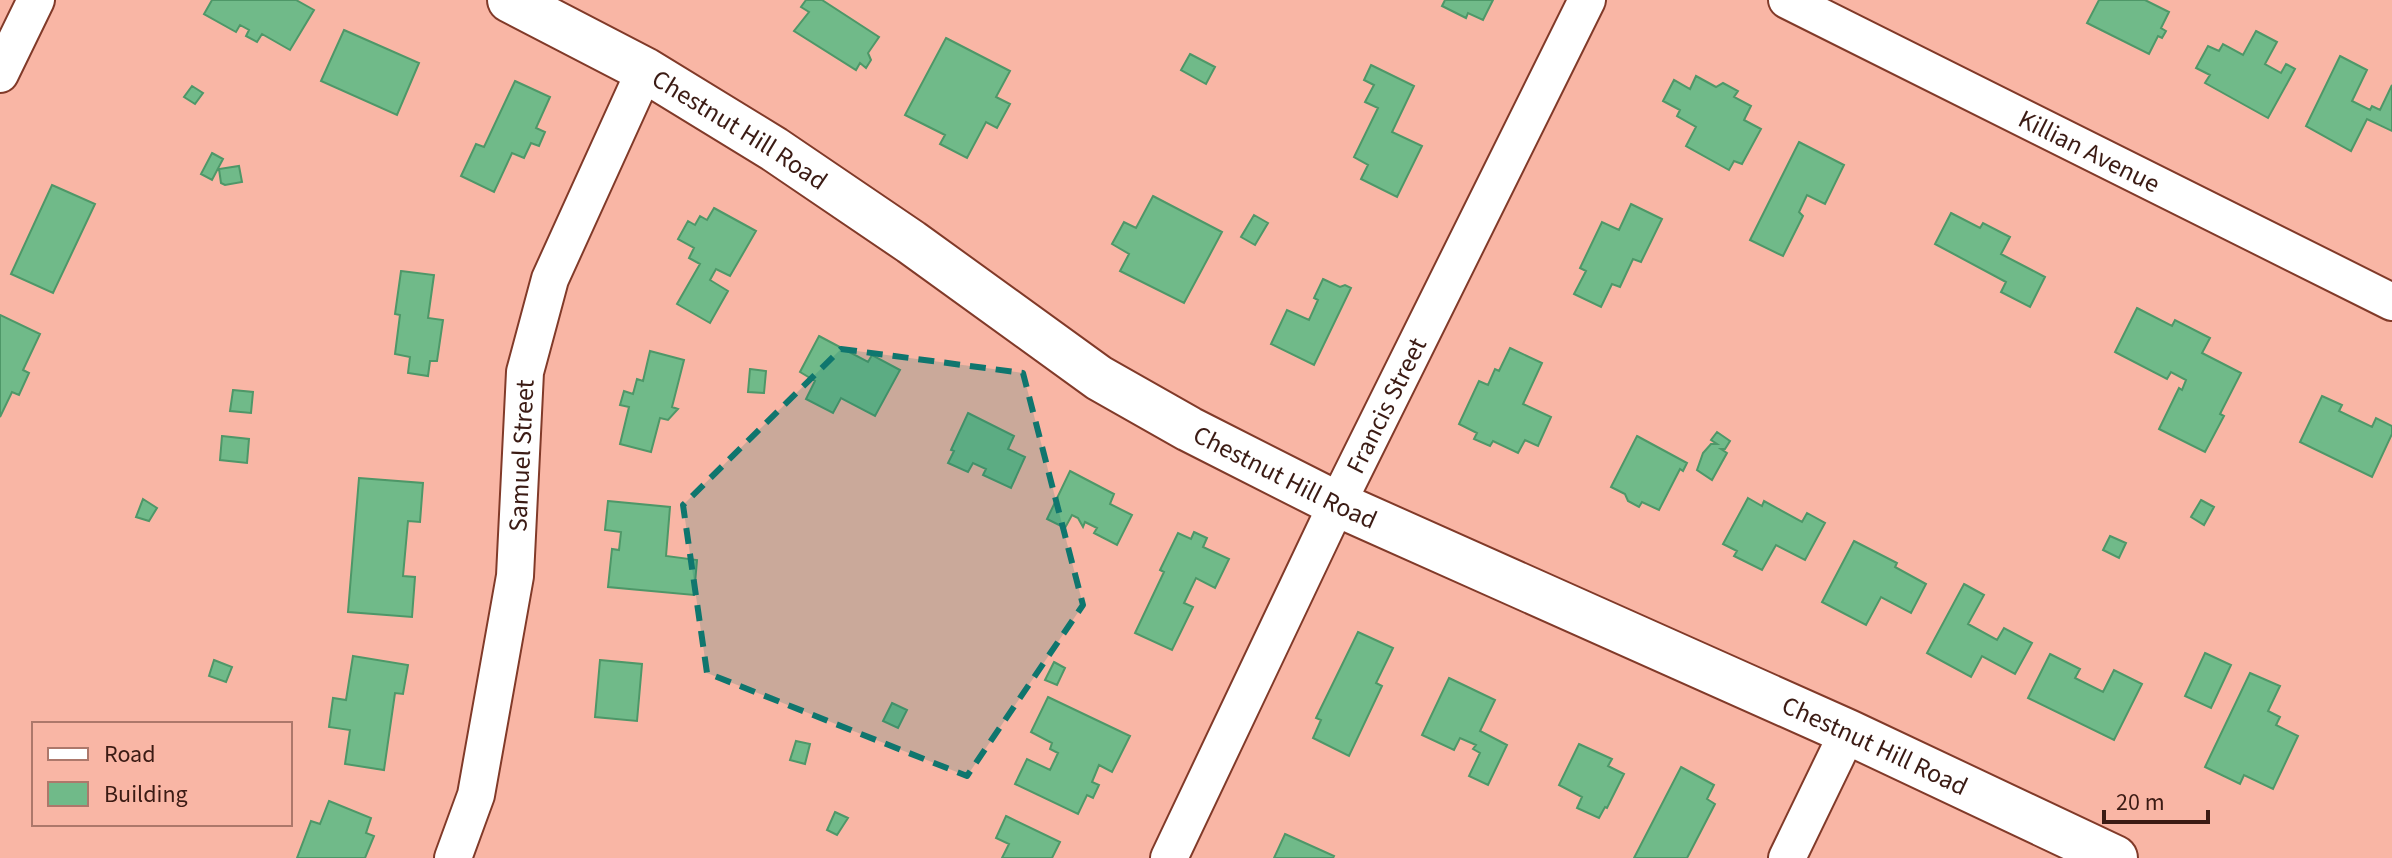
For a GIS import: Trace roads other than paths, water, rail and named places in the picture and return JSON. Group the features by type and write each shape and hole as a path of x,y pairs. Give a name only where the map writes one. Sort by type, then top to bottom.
{"street":[{"path":"0,74 36,0"},
{"name":"Chestnut Hill Road","path":"510,0 645,70 774,149 899,234 1099,378 1189,429 1337,504 1848,732 2115,858"},
{"name":"Francis Street","path":"1169,858 1337,504 1587,0"},
{"name":"Killian Avenue","path":"1787,0 2392,302"},
{"name":"Samuel Street","path":"453,858 476,795 515,576 525,372 550,279 645,70"},
{"path":"1787,858 1848,732"}]}
